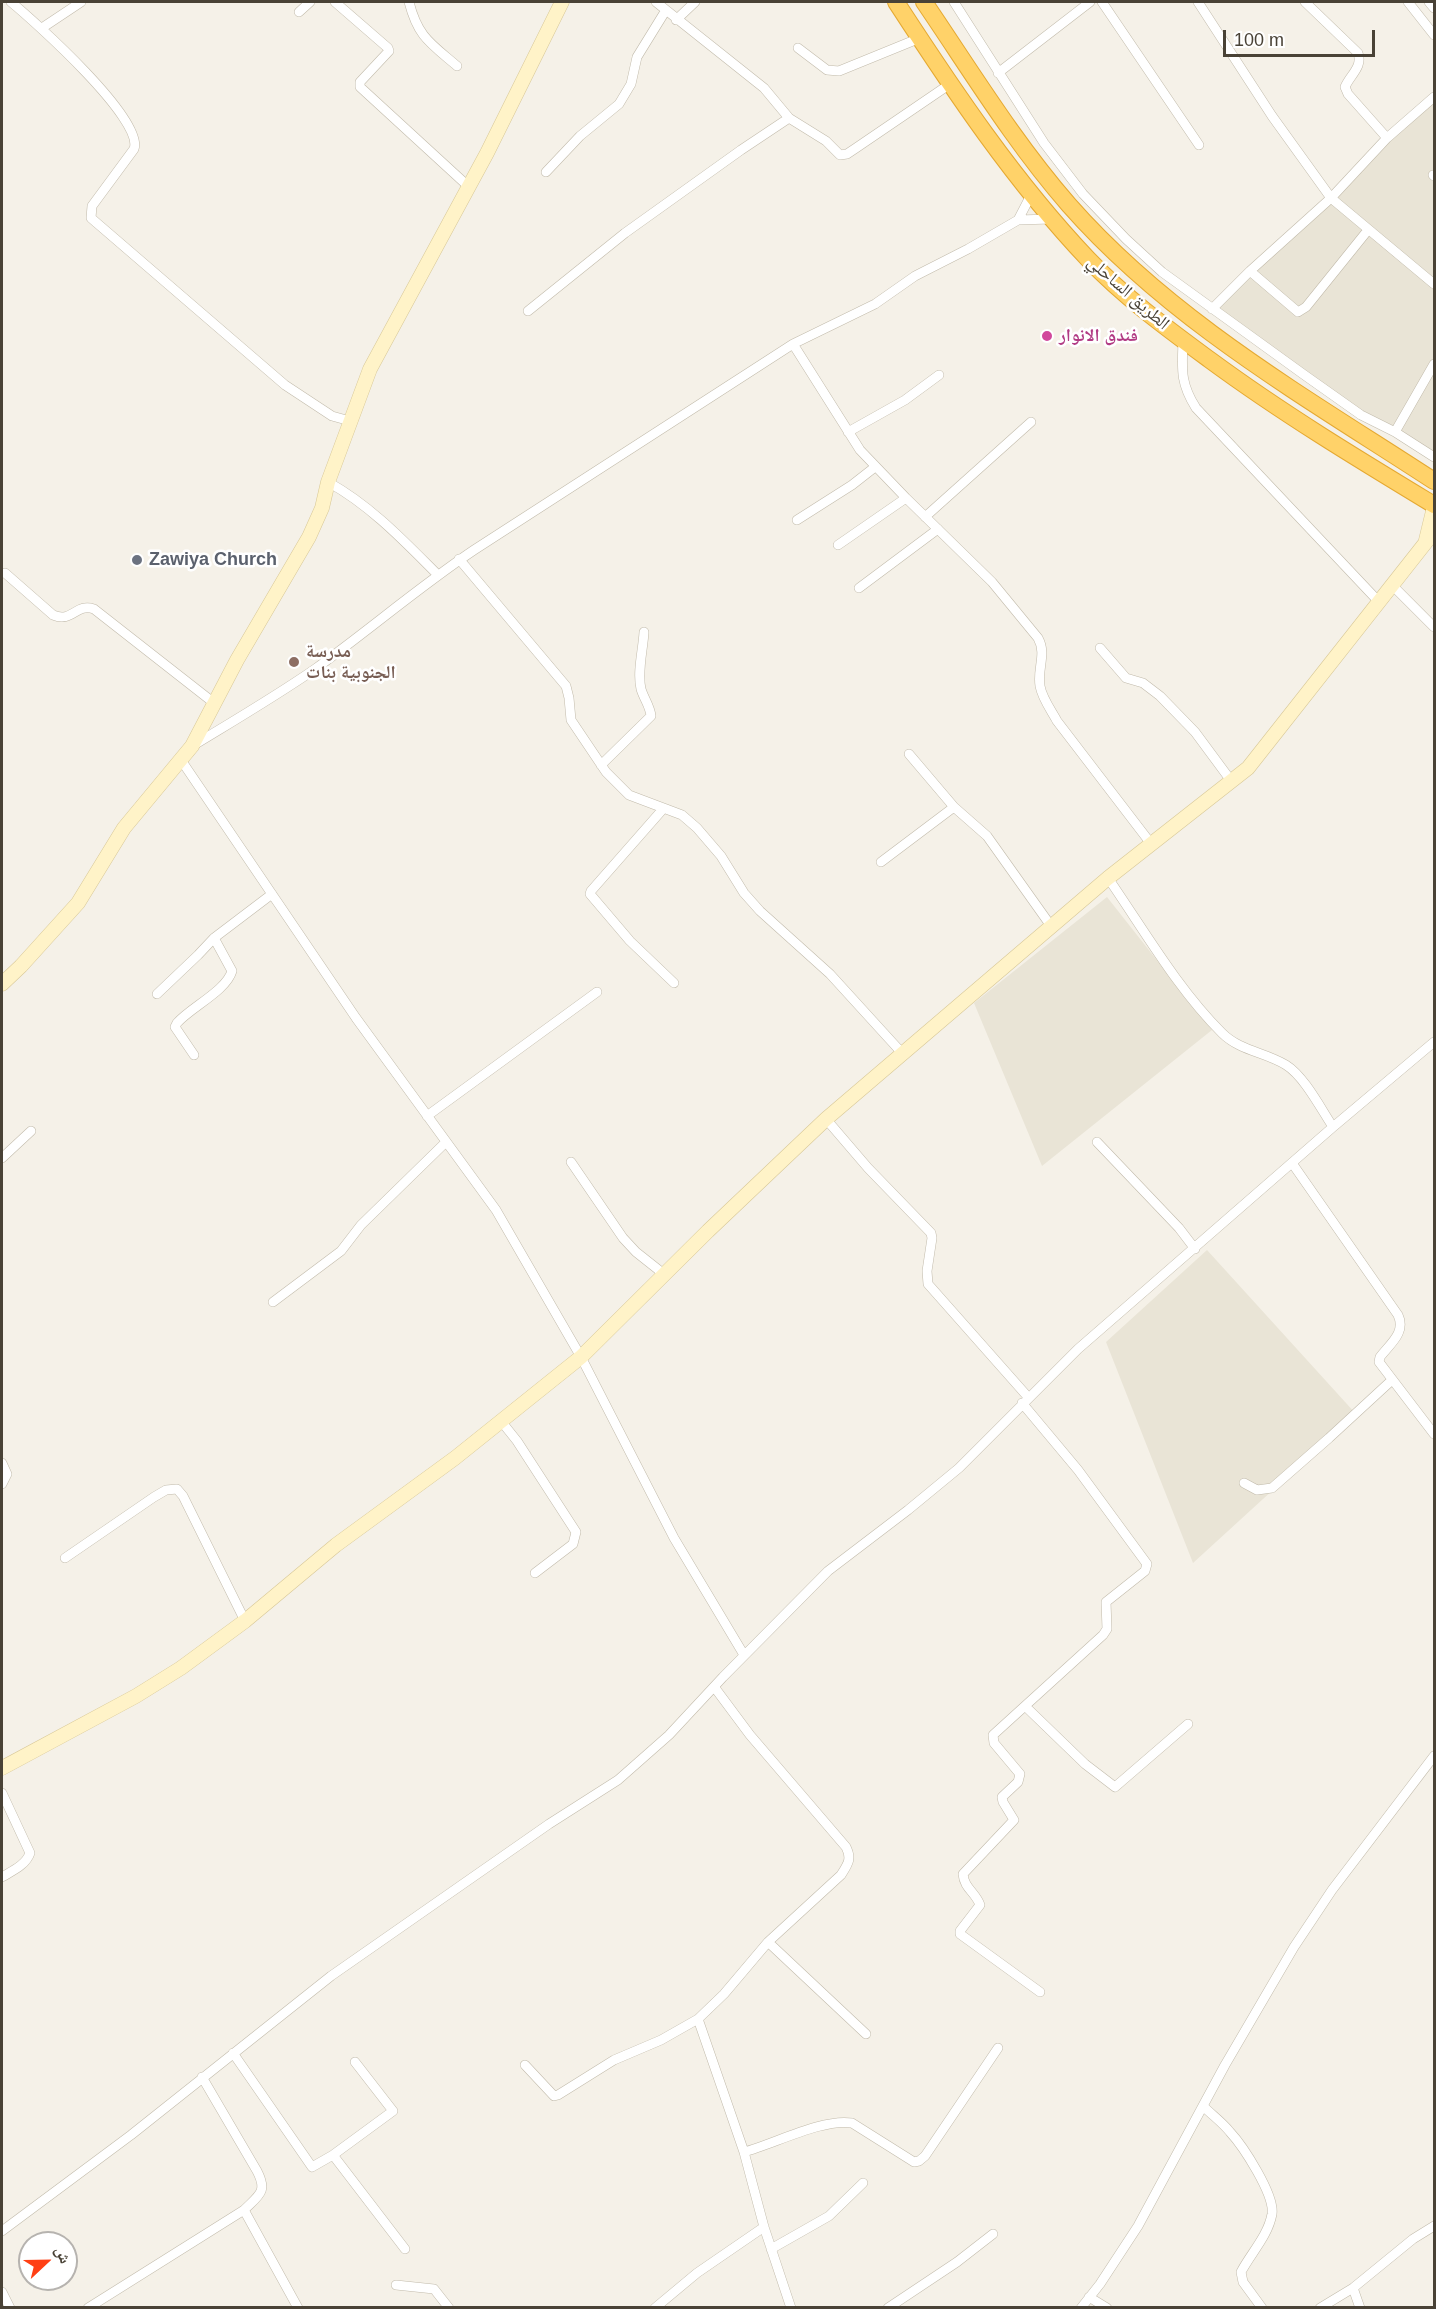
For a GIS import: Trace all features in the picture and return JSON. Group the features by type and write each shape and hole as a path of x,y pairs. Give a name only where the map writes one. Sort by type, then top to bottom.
{"highway":[{"name":"الطريق الساحلي","path":"896,2 950,84 1031,195 1089,260 1138,305 1236,379 1345,452 1434,506"},
{"name":"الطريق الساحلي","path":"924,2 1032,160 1070,206 1120,257 1174,305 1241,355 1434,481"}],"street":[{"path":"11,2 42,28 82,68 119,112 134,138 134,149 92,206 91,218 285,385 332,416 350,421"},
{"path":"42,28 81,2"},
{"path":"299,12 310,2"},
{"path":"334,2 388,48 388,51 360,82 360,87 469,187"},
{"path":"409,2 417,28 457,66"},
{"path":"2,984 78,903 124,828 192,746 237,660 309,537 322,508 328,482 370,369 469,187 562,2"},
{"path":"656,2 764,88 789,118 826,141 840,155 847,154 950,84"},
{"path":"676,20 695,2"},
{"path":"954,2 1044,143 1083,194 1126,239 1162,272 1361,415 1395,432 1434,457"},
{"path":"998,73 1090,2"},
{"path":"1102,2 1199,145"},
{"path":"1198,2 1272,116 1331,198 1434,284"},
{"path":"1305,2 1359,53 1358,69 1345,87 1348,94 1387,138"},
{"path":"1408,2 1434,35"},
{"path":"1429,2 1434,9"},
{"path":"546,172 580,136 619,104 631,84 637,57 666,10"},
{"path":"798,48 827,70 839,71 920,38"},
{"path":"1212,309 1250,271 1331,198 1387,138 1434,97"},
{"path":"528,311 625,233 789,118"},
{"path":"1018,220 1031,195"},
{"path":"192,746 276,696 459,559 793,344 875,304 915,276 1018,220 1053,219"},
{"path":"1250,271 1298,312 1306,307 1368,230"},
{"path":"1183,341 1182,378 1187,393 1196,408 1380,603"},
{"path":"793,344 860,450 992,582 1038,638 1044,648 1039,673 1040,687 1045,701 1057,721 1152,845"},
{"path":"1395,432 1434,364"},
{"path":"848,432 905,400 939,375"},
{"path":"925,516 1031,422"},
{"path":"797,520 852,485 875,467"},
{"path":"328,482 352,496 384,522 437,574"},
{"path":"838,545 906,498"},
{"path":"2,1768 136,1696 181,1668 245,1621 336,1545 455,1458 581,1357 708,1231 826,1119 1108,878 1248,768 1394,586 1430,537 1434,506"},
{"path":"859,588 938,529"},
{"path":"459,559 566,686 570,720 601,765 629,795 682,815 697,828 721,856 744,893 830,974 902,1053"},
{"path":"5,573 53,615 60,618 67,618 81,608 94,609 214,704"},
{"path":"1394,586 1434,627"},
{"path":"601,765 651,716 641,690 644,632"},
{"path":"1100,648 1120,674 1143,683 1181,717 1206,745 1232,782"},
{"path":"909,754 954,807 987,836 1051,926"},
{"path":"181,760 356,1018 496,1210 581,1357 674,1538 744,1655"},
{"path":"881,862 954,807"},
{"path":"663,808 590,894 630,941 674,983"},
{"path":"1108,878 1175,974 1223,1035 1246,1049 1274,1059 1295,1072 1333,1126"},
{"path":"157,994 214,938 272,894"},
{"path":"194,1056 175,1027 230,977 232,971 214,938"},
{"path":"427,1116 597,992"},
{"path":"2,2231 116,2147 331,1976 549,1824 618,1780 669,1736 744,1655 828,1571 959,1468 1078,1349 1333,1126 1434,1042"},
{"path":"826,1119 868,1168 931,1233 928,1284 1025,1400 1147,1564 1145,1571 1106,1602 1107,1629 1104,1635 993,1736 994,1743 1020,1774 1018,1782 1002,1797 1014,1820 963,1874 965,1884 980,1905 960,1931 963,1937 1040,1992"},
{"path":"2,1158 31,1131"},
{"path":"273,1302 341,1251 361,1225 446,1142"},
{"path":"1097,1142 1179,1228 1195,1249"},
{"path":"571,1162 623,1238 636,1252 665,1275"},
{"path":"1292,1163 1398,1315 1402,1323 1401,1331 1380,1357 1379,1362 1434,1434"},
{"path":"1244,1483 1257,1490 1272,1488 1392,1380"},
{"path":"501,1421 517,1441 576,1532 573,1544 535,1573"},
{"path":"2,1463 7,1474 2,1484"},
{"path":"65,1558 154,1497 166,1490 177,1489 183,1496 245,1621"},
{"path":"525,2065 549,2093 554,2096 558,2095 614,2060 661,2040 698,2019 724,1994 768,1942 841,1875 849,1862 846,1847 750,1735 715,1688"},
{"path":"1026,1707 1085,1764 1114,1787 1188,1724"},
{"path":"1081,2307 1138,2226 1288,1957 1332,1890 1434,1756"},
{"path":"2,1793 30,1853 28,1860 2,1877"},
{"path":"768,1942 866,2034"},
{"path":"698,2019 744,2152 764,2227 790,2307"},
{"path":"744,2152 814,2128 844,2122 852,2123 914,2162 920,2161 998,2048"},
{"path":"233,2053 312,2168 393,2111 354,2062"},
{"path":"88,2307 244,2210 262,2193 263,2183 202,2077"},
{"path":"1203,2106 1230,2131 1247,2155 1270,2199 1272,2212 1268,2229 1241,2272 1243,2282 1262,2307"},
{"path":"333,2155 405,2249"},
{"path":"771,2249 829,2216 863,2183"},
{"path":"244,2210 298,2307"},
{"path":"1320,2307 1353,2288 1434,2226"},
{"path":"655,2307 698,2273 764,2227"},
{"path":"888,2307 957,2262 993,2234"},
{"path":"396,2285 434,2289 449,2307"},
{"path":"1353,2288 1360,2307"},
{"path":"2,2292 10,2307"},
{"path":"1089,2297 1107,2307"}],"shaded area":[{"path":"1434,97 1434,458 1361,414 1212,309"},
{"path":"1107,897 1212,1030 1042,1166 974,1003"},
{"path":"1207,1250 1356,1414 1193,1563 1106,1342"}],"place":[{"name":"فندق الانوار","path":"1047,336"},
{"name":"Zawiya Church","path":"137,560"},
{"name":"مدرسة الجنوبية بنات","path":"294,662"}]}
